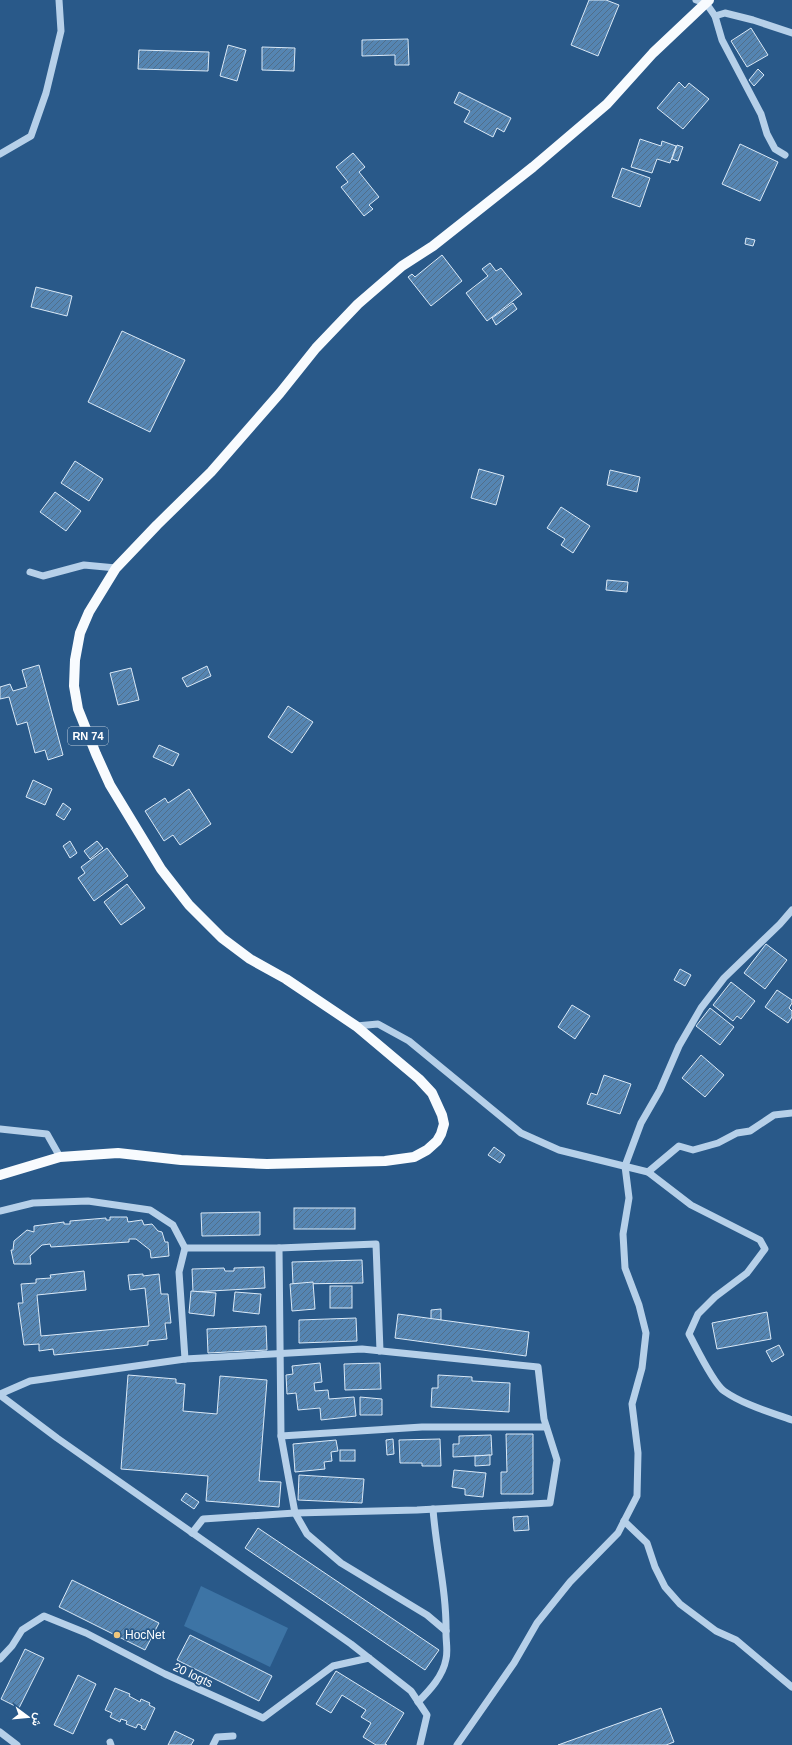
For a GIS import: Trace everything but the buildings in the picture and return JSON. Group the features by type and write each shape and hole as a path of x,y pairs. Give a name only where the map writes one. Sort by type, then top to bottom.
{"main road":[{"name":"RN 74","path":"0,1175 60,1157 118,1153 181,1160 267,1164 385,1161 414,1157 432,1146 442,1134 444,1124 439,1104 432,1093 419,1079 356,1026 286,979 250,959 222,938 190,905 161,869 110,785 78,709 74,686 75,666 80,633 89,612 116,568 211,472 280,393 316,348 358,304 402,266 433,246 533,167 607,104 703,1"}],"street":[{"path":"0,154 31,136 46,93 61,31 59,0"},
{"path":"703,1 715,16 722,40 758,108 775,149 785,155"},
{"path":"715,16 725,13 753,20 792,33"},
{"path":"30,572 43,576 84,565 116,568"},
{"path":"457,1745 514,1663 537,1623 570,1582 618,1534 637,1496 638,1453 632,1404 642,1368 646,1333 639,1306 625,1268 623,1234 629,1198 625,1166 641,1123 660,1090 679,1046 701,1008 724,978 780,924 792,910"},
{"path":"356,1026 378,1024 409,1041 521,1133 559,1150 588,1159 648,1172 691,1204 760,1240 765,1249 752,1267 747,1273 715,1297 698,1314 689,1334 706,1367 723,1391 753,1406 792,1420"},
{"path":"648,1172 679,1146 693,1150 718,1143 738,1133 750,1131 774,1115 792,1113"},
{"path":"0,1129 47,1134 60,1157"},
{"path":"0,1211 34,1203 88,1201 150,1210 173,1225 185,1248 179,1272 185,1359"},
{"path":"185,1248 279,1248 376,1244 380,1351"},
{"path":"279,1248 281,1436 295,1513 307,1534 341,1563 427,1615 446,1631"},
{"path":"192,1533 203,1520 295,1513 433,1509 550,1503 557,1460 544,1419 538,1367 362,1350 185,1359 30,1381 0,1394 57,1438 369,1658 411,1691 426,1714 420,1745"},
{"path":"281,1436 422,1427 546,1427"},
{"path":"418,1702 434,1685 446,1659 446,1631 442,1575 435,1536 433,1509"},
{"path":"624,1521 647,1543 655,1567 665,1587 680,1604 716,1631 736,1640 792,1687"},
{"name":"20 logts","path":"0,1659 12,1646 22,1630 44,1616 86,1632 165,1674 263,1718 333,1666 369,1658"},
{"path":"0,1732 17,1745"},
{"path":"213,1745 217,1737 233,1736"}],"shaded area":[{"path":"201,1586 288,1628 270,1667 184,1626"}],"place":[{"name":"HocNet","path":"117,1635"}]}
